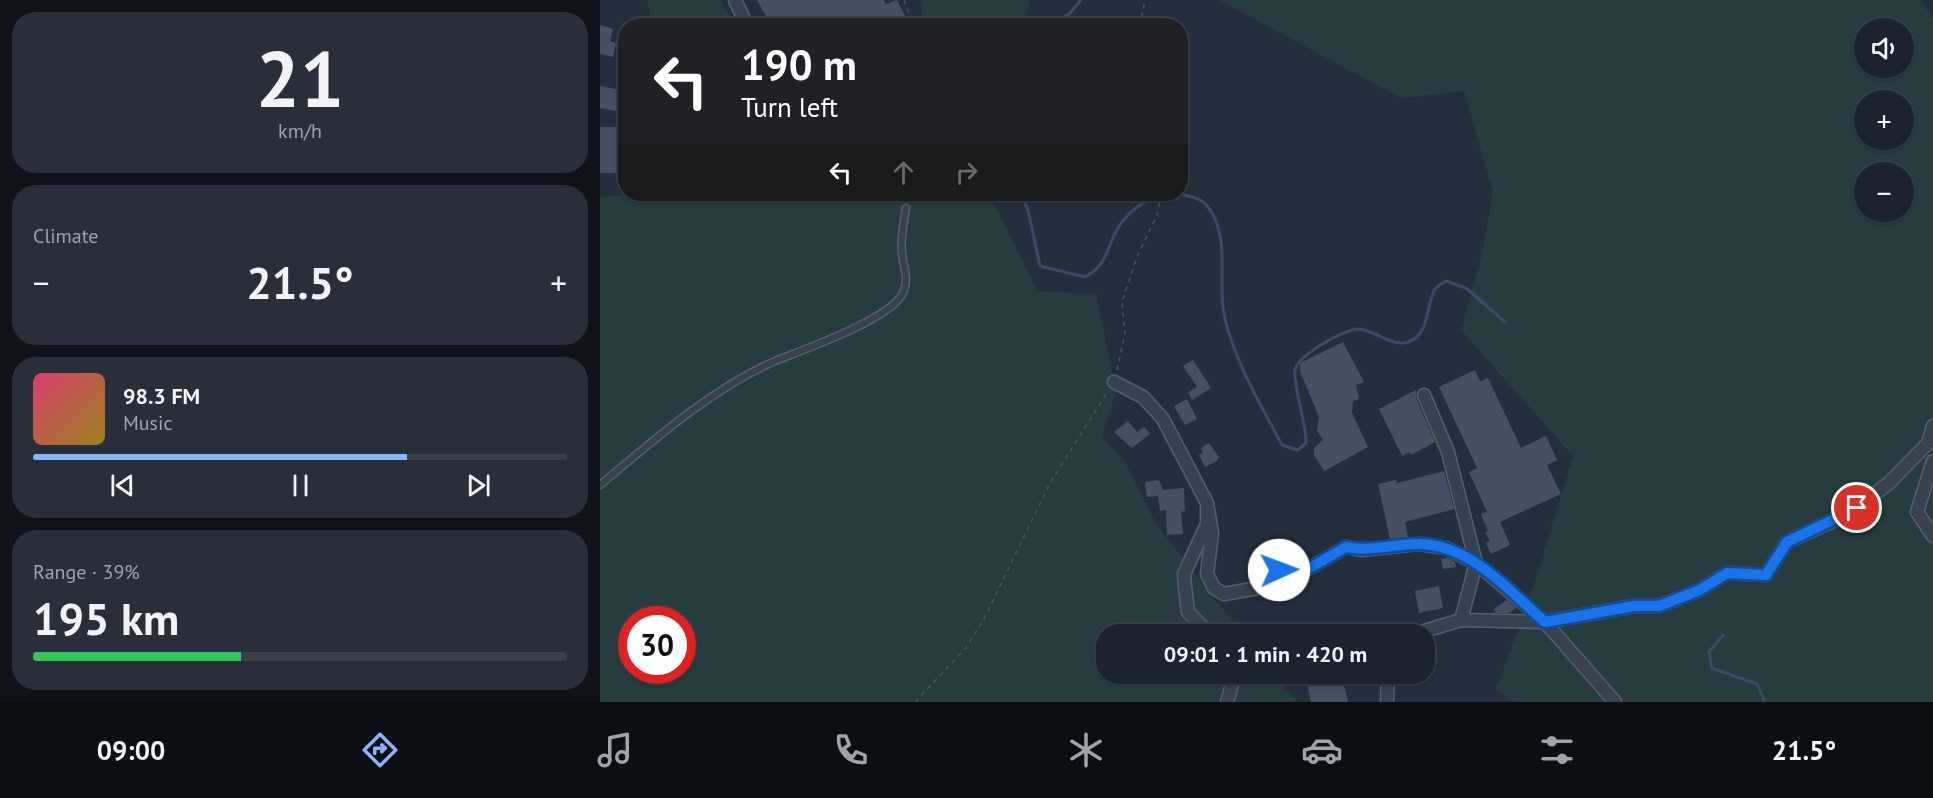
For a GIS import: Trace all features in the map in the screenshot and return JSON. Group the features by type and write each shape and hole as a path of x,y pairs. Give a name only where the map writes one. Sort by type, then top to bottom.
{"street":[{"path":"735,0 743,18"},
{"path":"1114,382 1143,397 1163,420 1207,502 1212,533 1207,574 1214,588 1224,594 1258,588 1279,570 1286,567 1308,569 1346,547 1360,550 1419,544 1446,548 1476,563 1545,622 1615,702"},
{"path":"1424,395 1449,452 1476,563 1461,620"},
{"path":"1435,628 1461,620 1545,622 1634,606 1659,606 1700,590 1727,573 1766,575 1787,542 1847,515 1889,483 1928,443 1933,426"},
{"path":"1933,461 1917,513 1933,536"},
{"path":"1200,624 1188,612 1184,574 1207,524 1207,502"},
{"path":"1227,702 1232,684"},
{"path":"1387,702 1388,684"}],"lane":[{"path":"600,485 639,453 734,383 773,362 862,324 903,295 908,277 902,253 906,208"}],"path":[{"path":"904,0 911,18"},
{"path":"1142,18 1145,0"},
{"path":"915,702 965,649 984,619 1050,483 1114,382 1125,334 1122,302 1137,257 1157,215 1160,201"}],"green space":[{"path":"647,0 721,0 730,18 651,18"},
{"path":"923,0 1030,0 1025,18 921,18"},
{"path":"1219,0 1921,0 1933,19 1933,702 1515,702 1496,690 1536,579 1573,456 1461,330 1482,254 1493,192 1464,91 1401,98"},
{"path":"618,196 618,201 993,201 1038,291 1096,294 1116,392 1102,437 1124,460 1156,524 1235,624 1096,624 1096,684 1282,684 1298,702 600,702 600,197"}],"building":[{"path":"757,0 884,0 886,4 897,0 906,18 767,18"},
{"path":"600,25 613,29 610,41 616,43 613,57 600,54"},
{"path":"600,86 618,89 618,111 600,108"},
{"path":"600,127 618,127 618,173 600,173"},
{"path":"1343,342 1364,382 1356,385 1359,399 1353,401 1352,413 1368,447 1324,471 1314,455 1314,448 1323,440 1317,431 1319,417 1300,371 1300,363"},
{"path":"1193,360 1211,388 1192,400 1188,392 1197,387 1183,366"},
{"path":"1475,370 1480,381 1488,378 1521,448 1546,436 1557,460 1547,465 1561,494 1500,522 1510,545 1491,554 1486,543 1490,541 1485,532 1488,531 1481,514 1487,512 1469,472 1477,468 1439,387"},
{"path":"1416,390 1416,398 1435,442 1411,455 1409,452 1402,456 1379,409"},
{"path":"1187,399 1197,419 1185,425 1174,406"},
{"path":"1128,421 1137,432 1144,427 1150,434 1132,448 1114,432"},
{"path":"1209,443 1219,457 1217,461 1205,467 1199,455 1203,453 1201,448"},
{"path":"1444,471 1454,509 1405,522 1408,537 1390,539 1378,484 1396,480 1397,483"},
{"path":"1159,480 1163,490 1184,488 1185,511 1181,512 1183,534 1167,535 1166,510 1160,511 1158,496 1147,497 1145,482"},
{"path":"1448,558 1455,562 1456,567 1443,569 1441,559"},
{"path":"1439,586 1443,608 1419,613 1415,591"},
{"path":"1507,600 1516,608 1509,613 1496,613 1494,609"},
{"path":"1307,684 1344,684 1348,702 1311,702"}],"waterway":[{"path":"1063,18 1081,0"},
{"path":"1188,196 1202,201 1215,219 1222,247 1223,305 1230,336 1250,384 1282,445 1298,450 1306,443 1295,371 1303,358 1331,339 1357,329 1393,342 1400,343 1414,339 1419,335 1425,323 1435,289 1446,281 1466,288 1505,322"},
{"path":"1024,201 1040,266 1085,277 1093,272 1102,261 1122,221 1147,201"},
{"path":"1723,635 1709,652 1712,668 1757,684 1765,702"}],"route":[{"path":"1279,570 1286,567 1308,569 1331,553 1346,547 1360,550 1419,544 1446,548 1476,563 1545,622 1634,606 1659,606 1700,590 1727,573 1766,575 1787,542 1847,515 1857,508"}]}
